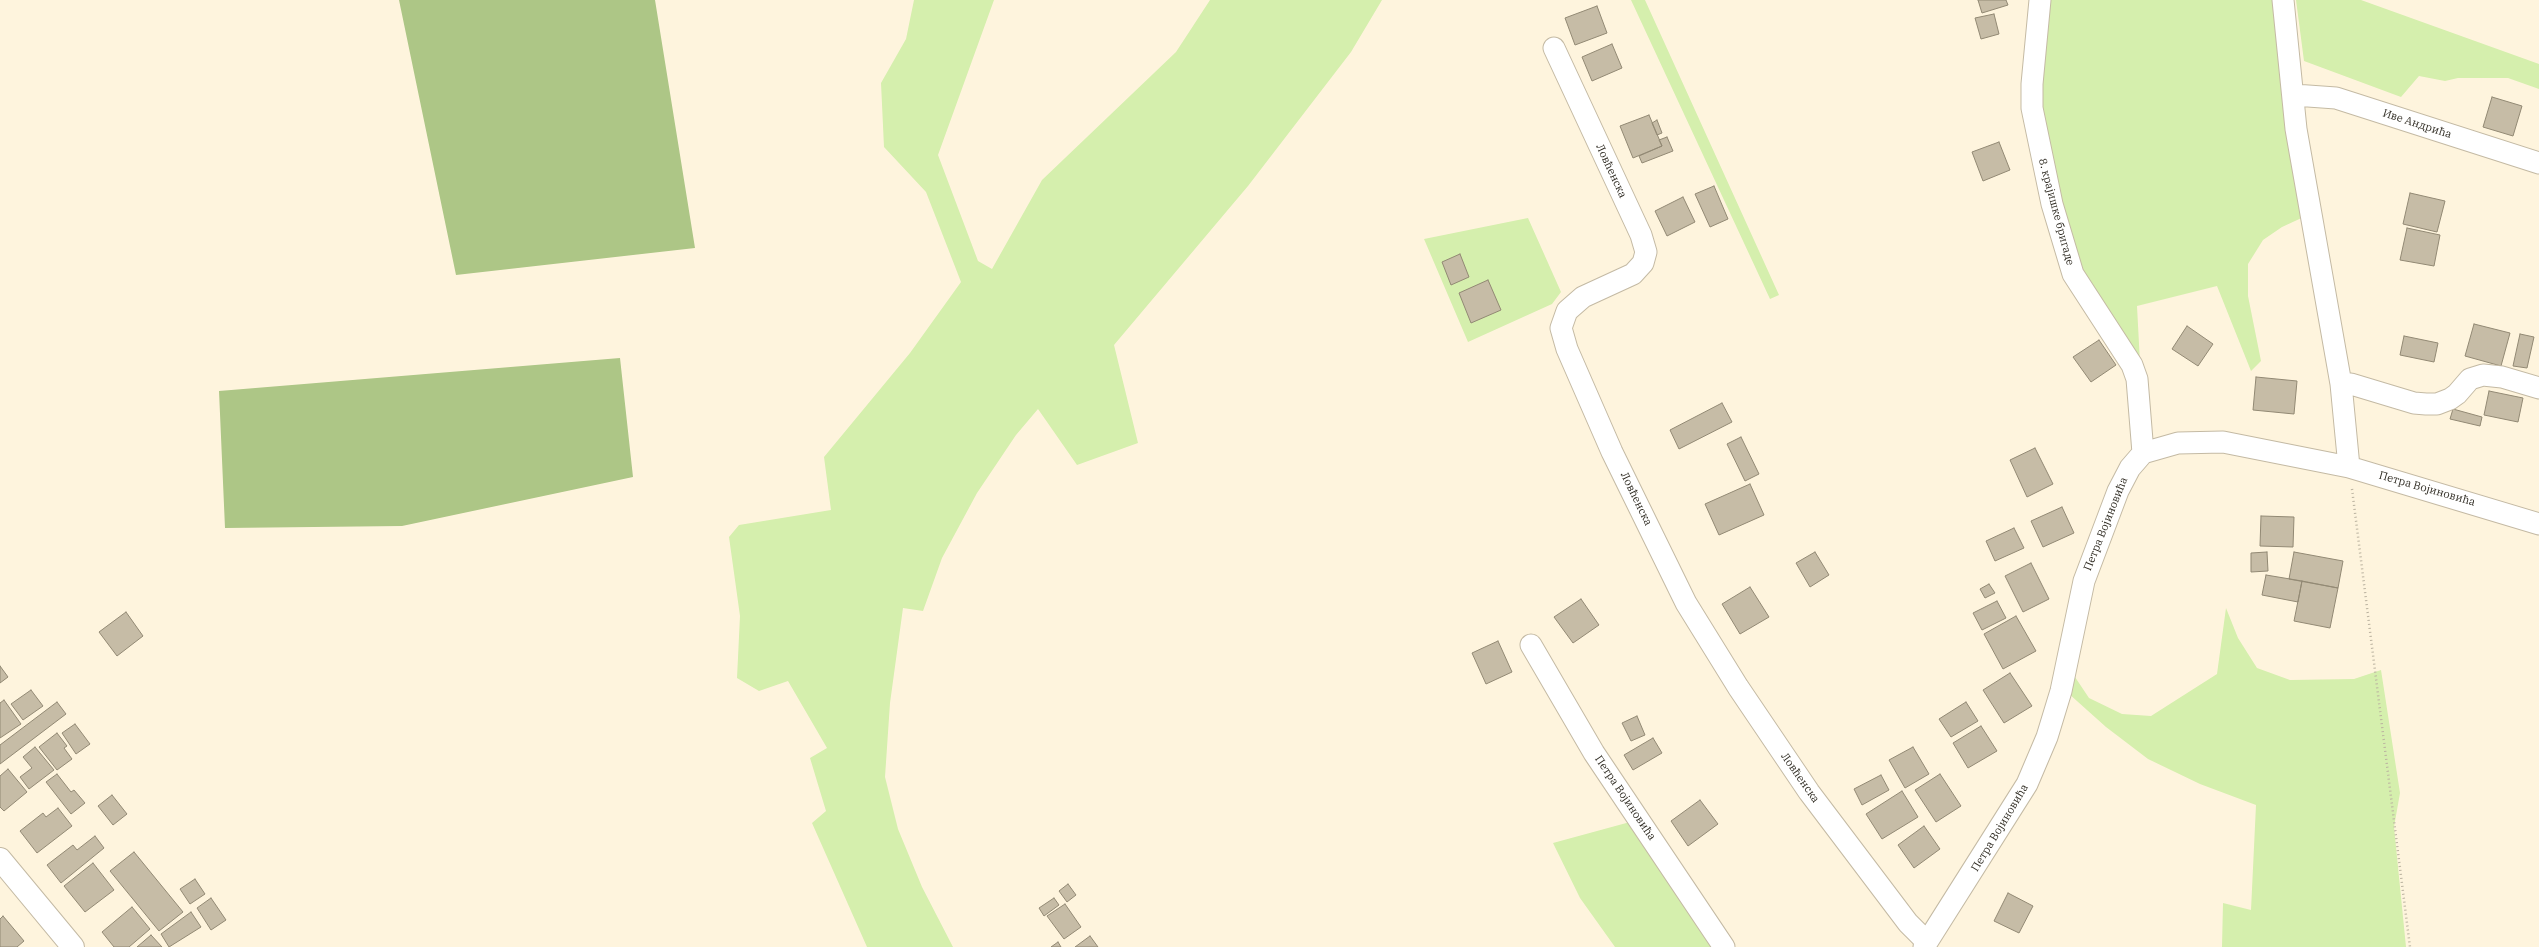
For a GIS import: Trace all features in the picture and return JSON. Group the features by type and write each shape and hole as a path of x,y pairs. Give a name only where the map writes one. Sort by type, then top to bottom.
{"main road":[{"path":"0,859 73,947"}],"street":[{"name":"8. крајишке бригаде","path":"2040,0 2032,84 2032,108 2049,192 2073,274 2132,365 2137,379 2143,453"},
{"path":"2283,0 2294,96 2296,129 2341,384 2349,467"},
{"name":"Ловћенска","path":"1554,48 1641,235 1646,252 1643,263 1632,274 1583,297 1566,311 1561,328 1567,349 1612,452 1686,603 1738,687 1809,792 1875,881 1926,945"},
{"name":"Иве Андрића","path":"2294,96 2336,98 2539,163"},
{"path":"2341,384 2351,384 2414,403 2426,404 2437,404 2450,399 2457,394 2470,379 2483,375 2502,378 2539,388"},
{"name":"Петра Војиновића","path":"1926,945 2027,784 2047,737 2061,691 2084,581 2118,491 2130,468 2143,453 2178,443 2223,442 2349,467 2539,524"},
{"name":"Петра Војиновића","path":"1530,645 1594,753 1724,947"}],"path":[{"path":"2349,467 2410,947"}],"green space":[{"path":"399,0 655,0 695,248 456,275"},
{"path":"914,0 994,0 938,155 978,261 992,269 1042,180 1176,52 1210,0 1382,0 1351,52 1248,186 1114,345 1138,443 1077,465 1038,409 1016,435 977,493 942,558 923,611 903,608 890,703 885,777 898,829 922,887 953,947 867,947 812,823 826,811 810,758 827,748 788,681 759,691 737,678 740,616 729,537 739,525 831,510 824,457 910,353 961,282 926,192 884,147 881,83 906,39"},
{"path":"1631,0 1645,0 1779,295 1770,299"},
{"path":"2047,0 2275,0 2308,215 2282,227 2263,240 2248,264 2248,296 2261,361 2251,371 2217,286 2137,306 2140,363 2091,293 2070,250 2042,126 2042,60"},
{"path":"2296,0 2361,0 2539,64 2539,89 2508,78 2458,78 2445,81 2419,76 2401,97 2304,61"},
{"path":"1528,218 1561,292 1552,304 1468,342 1424,239"},
{"path":"620,358 633,477 402,526 225,528 219,391"},
{"path":"2226,608 2238,638 2257,668 2290,680 2354,679 2381,670 2400,793 2394,827 2406,947 2222,947 2223,903 2251,910 2256,805 2200,784 2148,759 2106,727 2068,693 2075,677 2089,698 2122,714 2151,716 2217,674"},
{"path":"1630,822 1712,947 1615,947 1580,898 1553,843"}],"building":[{"path":"1978,0 2006,0 2008,5 1982,13"},
{"path":"1597,6 1607,33 1575,45 1565,18"},
{"path":"1994,14 1999,34 1981,39 1975,18"},
{"path":"1612,44 1622,68 1592,81 1582,57"},
{"path":"2492,97 2522,106 2513,136 2483,127"},
{"path":"1649,115 1662,146 1633,158 1620,126"},
{"path":"1657,120 1662,133 1657,135 1652,123"},
{"path":"1667,137 1673,151 1642,163 1639,156 1662,146 1659,140"},
{"path":"1999,142 2010,170 1983,181 1972,152"},
{"path":"1714,186 1728,219 1710,227 1695,194"},
{"path":"2410,193 2445,201 2437,232 2403,224"},
{"path":"1683,197 1695,222 1667,236 1655,211"},
{"path":"2407,228 2440,235 2434,266 2400,260"},
{"path":"1460,254 1469,277 1451,285 1442,262"},
{"path":"1488,280 1501,310 1471,323 1459,293"},
{"path":"2474,324 2510,333 2501,366 2465,356"},
{"path":"2187,326 2213,344 2198,366 2172,349"},
{"path":"2520,334 2534,337 2527,368 2513,366"},
{"path":"2404,336 2438,343 2434,362 2400,355"},
{"path":"2099,340 2116,365 2091,382 2073,357"},
{"path":"2256,377 2297,381 2294,414 2253,410"},
{"path":"2489,391 2523,398 2518,422 2484,415"},
{"path":"1722,403 1732,422 1679,449 1670,430"},
{"path":"2453,409 2482,417 2480,426 2450,419"},
{"path":"1741,437 1759,474 1745,481 1727,444"},
{"path":"2035,448 2053,484 2027,497 2010,460"},
{"path":"1750,484 1764,515 1719,535 1705,504"},
{"path":"2062,507 2074,533 2043,547 2031,521"},
{"path":"2261,516 2294,517 2293,547 2260,546"},
{"path":"2014,528 2024,548 1995,561 1986,541"},
{"path":"1815,552 1829,575 1810,587 1796,563"},
{"path":"2267,552 2268,571 2251,572 2251,553"},
{"path":"2294,552 2343,561 2338,588 2289,579"},
{"path":"2031,563 2049,599 2023,612 2005,576"},
{"path":"2266,575 2302,581 2298,602 2262,595"},
{"path":"2302,581 2338,588 2330,628 2294,621"},
{"path":"1989,584 1995,593 1985,598 1980,589"},
{"path":"1750,587 1769,617 1740,634 1722,604"},
{"path":"1581,599 1599,625 1573,643 1554,617"},
{"path":"1997,601 2006,618 1982,630 1973,613"},
{"path":"126,612 143,636 117,656 99,632"},
{"path":"2016,616 2036,651 2003,669 1984,634"},
{"path":"1498,641 1512,672 1486,684 1472,653"},
{"path":"0,666 8,677 0,683"},
{"path":"2010,673 2032,706 2004,723 1983,690"},
{"path":"31,690 43,706 23,720 11,704"},
{"path":"4,700 21,724 0,738 0,703"},
{"path":"57,702 66,714 0,764 0,745"},
{"path":"1966,702 1978,721 1951,737 1939,719"},
{"path":"1637,716 1645,735 1631,741 1622,723"},
{"path":"75,724 90,744 76,754 62,733"},
{"path":"1981,726 1997,751 1968,768 1953,743"},
{"path":"57,733 67,746 64,748 72,759 57,770 39,747"},
{"path":"1653,738 1662,753 1633,770 1624,755"},
{"path":"35,747 54,770 29,789 20,777 32,768 23,757"},
{"path":"1913,747 1929,774 1905,788 1889,760"},
{"path":"8,769 27,792 4,811 0,807 0,776"},
{"path":"57,774 71,792 74,790 85,803 71,814 46,782"},
{"path":"1940,774 1961,806 1936,822 1915,790"},
{"path":"1881,775 1889,790 1862,805 1854,789"},
{"path":"1902,791 1918,817 1882,839 1866,814"},
{"path":"112,795 127,814 113,825 98,806"},
{"path":"1700,800 1718,824 1688,846 1671,821"},
{"path":"58,808 72,826 37,853 20,831 43,813 46,817"},
{"path":"1924,826 1940,849 1914,868 1898,845"},
{"path":"95,836 104,848 61,883 47,865 73,845 77,850"},
{"path":"134,852 183,912 159,931 110,871"},
{"path":"93,863 114,890 85,912 64,886"},
{"path":"195,879 205,894 190,904 180,889"},
{"path":"1068,884 1076,895 1067,902 1059,891"},
{"path":"2008,893 2033,906 2019,933 1994,921"},
{"path":"211,898 226,920 211,930 197,908"},
{"path":"1054,898 1059,905 1044,916 1039,908"},
{"path":"1065,904 1081,927 1064,939 1047,916"},
{"path":"132,907 150,929 129,947 114,947 102,932"},
{"path":"191,912 201,927 169,947 161,934"},
{"path":"3,916 24,941 17,947 0,947 0,919"},
{"path":"151,935 162,947 137,947"},
{"path":"1090,936 1098,947 1075,947"},
{"path":"1058,942 1061,947 1051,947"}]}
